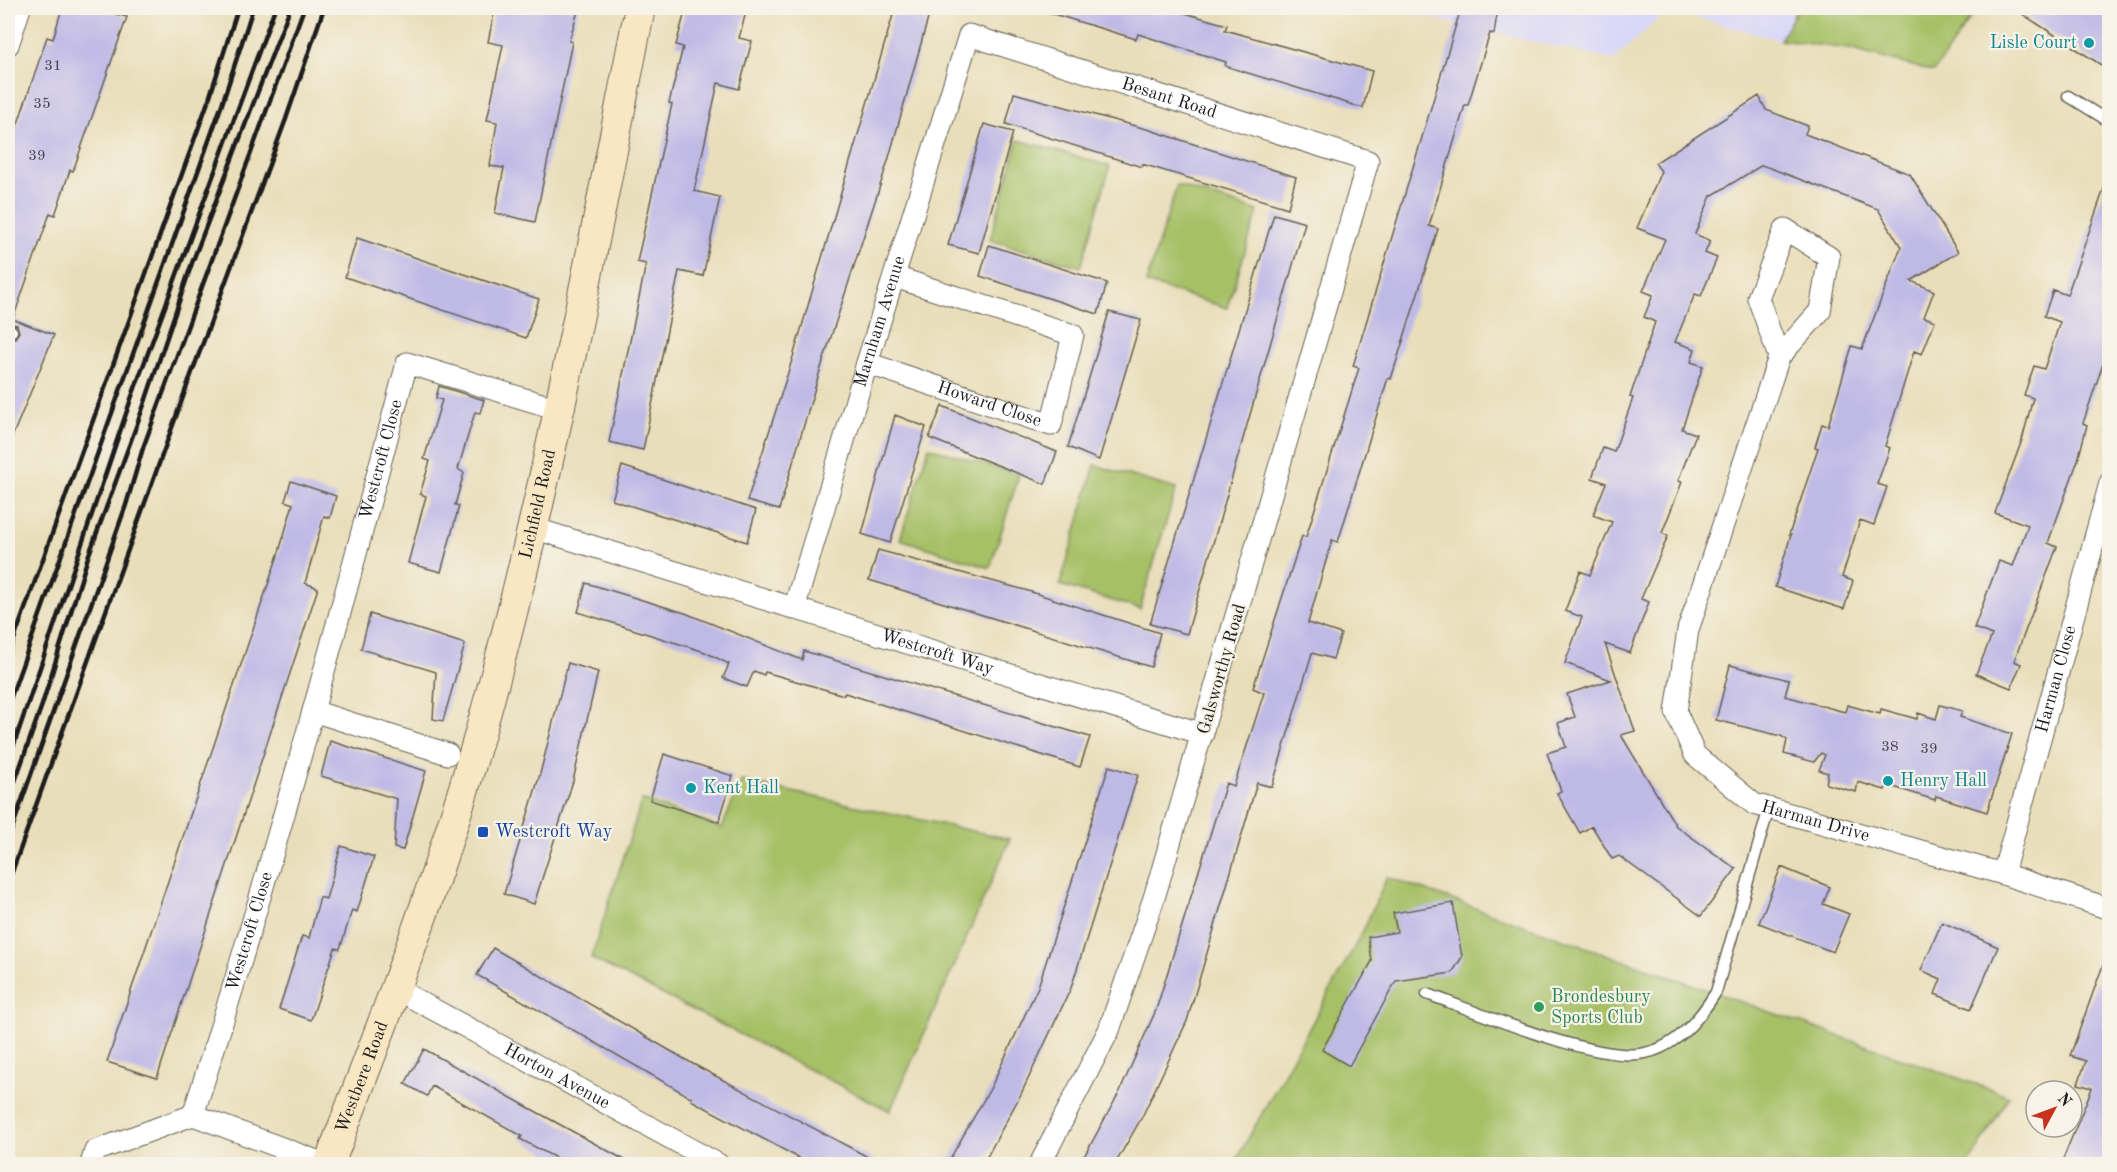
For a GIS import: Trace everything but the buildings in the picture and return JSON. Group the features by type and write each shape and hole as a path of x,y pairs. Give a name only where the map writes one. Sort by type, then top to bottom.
{"street":[{"path":"8,45 20,8"},
{"name":"Lichfield Road","path":"396,989 472,762 533,528 561,410 640,8"},
{"name":"Besant Road","path":"969,34 1368,161"},
{"name":"Marnham Avenue","path":"794,609 969,34"},
{"name":"Galsworthy Road","path":"1040,1164 1109,1030 1154,898 1368,161"},
{"name":"Harman Drive","path":"1779,357 1758,298 1785,229 1829,257 1820,311 1779,357 1688,630 1676,712 1695,755 1754,804 2003,874 2109,909"},
{"name":"Howard Close","path":"867,363 1051,425 1073,335 895,277"},
{"name":"Westcroft Close","path":"193,1115 233,990 313,711 407,363 561,410"},
{"name":"Harman Close","path":"2003,874 2109,483"},
{"name":"Westcroft Way","path":"533,528 1203,735"},
{"path":"313,711 448,754"},
{"name":"Westbere Road","path":"327,1164 396,989"},
{"name":"Horton Avenue","path":"396,989 718,1164"},
{"path":"91,1164 95,1151 193,1115 327,1164"}],"lane":[{"path":"2068,96 2109,122"},
{"path":"1427,994 1514,1025 1613,1055 1645,1054 1660,1048 1676,1039 1701,1016 1716,992 1769,808"}],"shaded area":[{"path":"1389,8 1796,8 1780,40 1668,10 1613,60"}],"green space":[{"path":"1798,8 1977,8 1934,72 1849,49 1780,40"},
{"path":"1018,140 1110,166 1081,267 990,240"},
{"path":"1177,185 1258,211 1227,308 1146,283"},
{"path":"929,447 1019,475 990,568 900,539"},
{"path":"1095,465 1176,489 1140,609 1060,585"},
{"path":"741,781 1010,839 890,1111 591,958 642,800 722,828"},
{"name":"Brondesbury Sports Club","path":"1387,877 2009,1096 1969,1164 1234,1164 1363,931"}],"railway":[{"path":"8,656 209,99 238,8"},
{"path":"8,705 222,104 253,8"},
{"path":"8,762 131,399 275,8"},
{"path":"8,801 42,705 88,557 144,405 192,263 290,8"},
{"path":"8,840 126,505 143,448 304,8"},
{"path":"8,883 286,119 324,8"}],"place":[{"name":"Lisle Court","path":"2089,43"},
{"name":"Henry Hall","path":"1888,781"},
{"name":"Kent Hall","path":"691,788"},
{"name":"Westcroft Way","path":"483,832"},
{"name":"Brondesbury Sports Club","path":"1539,1007"}]}
